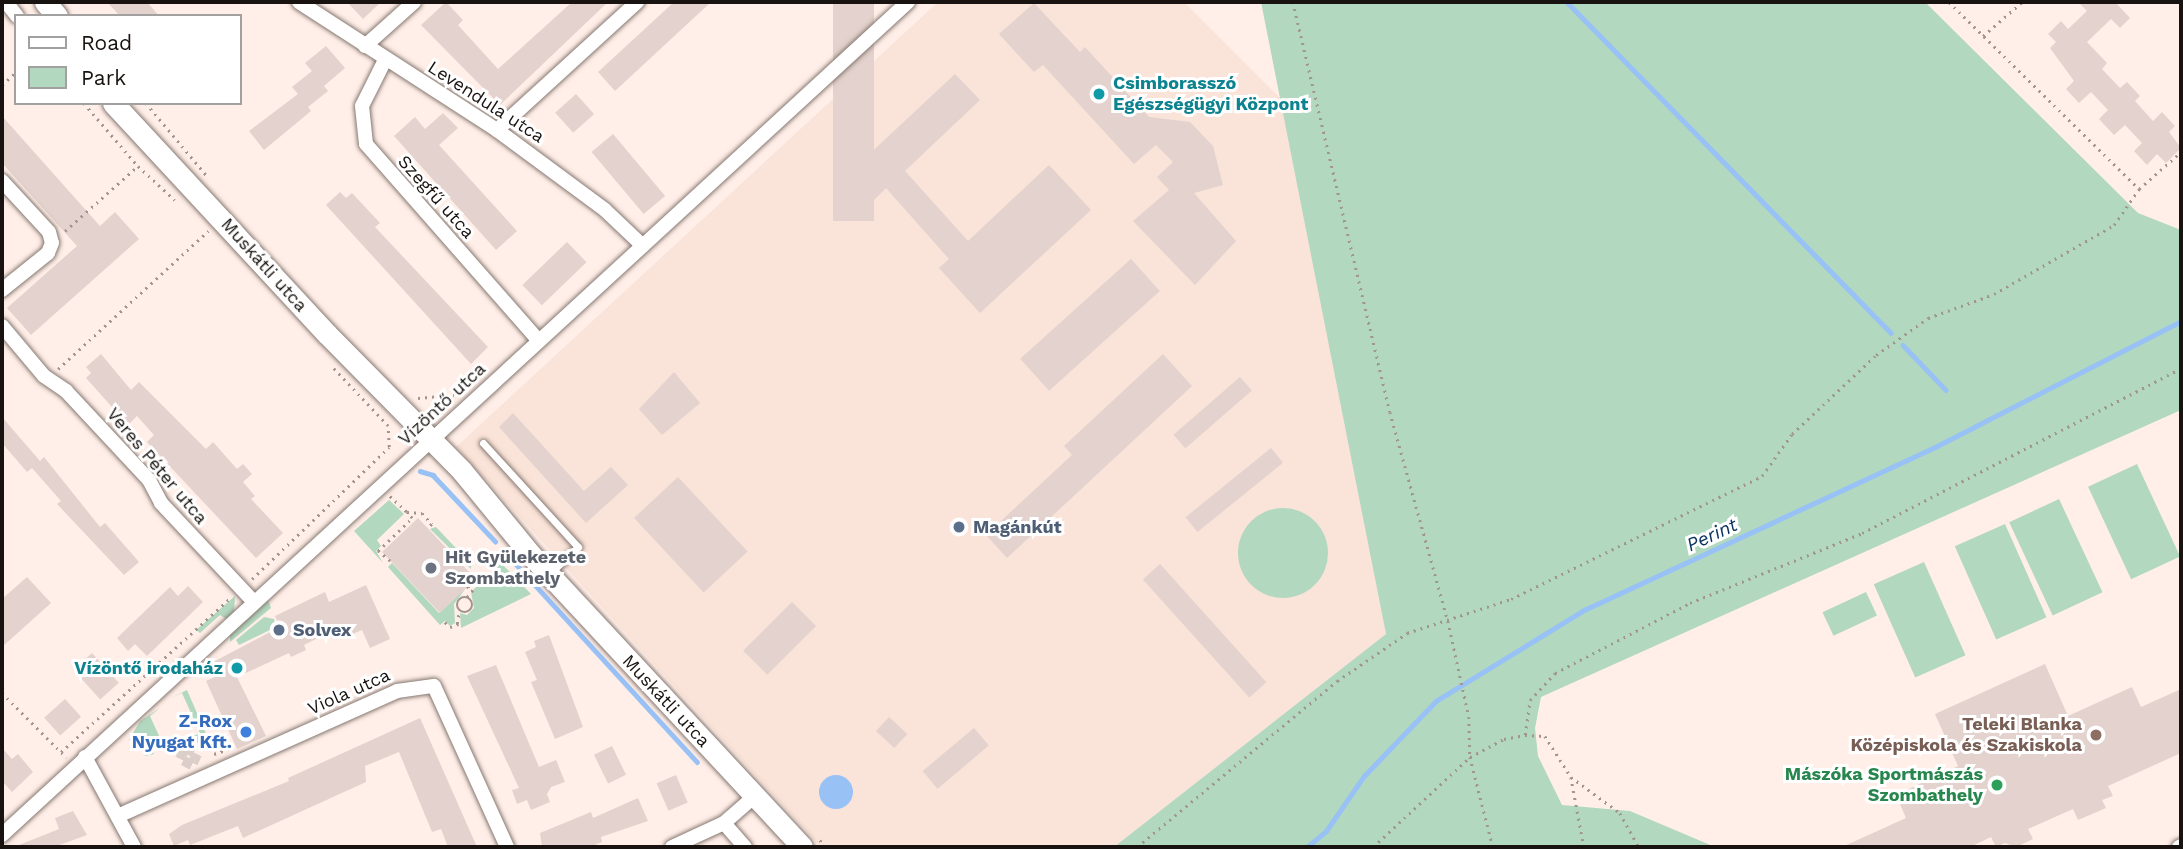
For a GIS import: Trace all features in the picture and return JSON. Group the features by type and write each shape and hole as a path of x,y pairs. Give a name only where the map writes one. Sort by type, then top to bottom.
{"main road":[{"name":"Muskátli utca","path":"115,105 327,334 361,383 428,444 495,525 531,555 802,847"},
{"name":"Muskátli utca","path":"130,105 201,196"}],"street":[{"name":"Levendula utca","path":"299,2 497,130 605,210 643,246"},
{"path":"365,46 414,2"},
{"path":"497,130 637,2"},
{"name":"Vízöntő utca","path":"2,835 908,2"},
{"name":"Szegfű utca","path":"385,60 362,106 366,144 539,341"},
{"path":"2,290 48,253 52,243 49,232 4,187"},
{"name":"Veres Péter utca","path":"2,326 140,470 161,503 254,602"},
{"name":"Viola utca","path":"120,815 397,691 434,686 506,847"},
{"path":"80,762 120,815 134,847"},
{"path":"672,847 724,823 755,796"},
{"path":"724,823 745,847"}],"lane":[{"path":"483,443 578,547 549,575"}],"path":[{"path":"1293,2 1390,412 1448,621 1469,717 1470,757 1493,847"},
{"path":"1949,2 2139,189"},
{"path":"1983,36 2022,2"},
{"path":"86,105 138,166 178,202"},
{"path":"1137,847 1374,653 1407,634 1511,599 1762,475 1793,434 1876,355 1928,318 1994,294 2114,225 2139,189 2181,152"},
{"path":"52,243 138,166"},
{"path":"51,380 59,367 209,230 218,240"},
{"path":"61,752 241,588 388,447 388,426 326,361"},
{"path":"1525,735 1530,700 1555,673 1690,603 1861,533 2181,368"},
{"path":"415,400 454,395"},
{"path":"381,486 412,518 378,551 390,561"},
{"path":"407,512 422,513 432,524 428,528"},
{"path":"459,611 467,613 472,608 467,597 470,589 487,572"},
{"path":"463,581 470,589"},
{"path":"445,622 450,627 457,624 457,601 467,597"},
{"path":"2,693 61,752 80,762"},
{"path":"1373,847 1470,757 1504,739 1525,735 1545,736 1571,777 1620,813 1639,847"},
{"path":"214,754 232,747"},
{"path":"1571,777 1584,847"}],"shaded area":[{"path":"938,2 1184,2 1283,101 1386,634 1114,847 821,847 456,447"}],"green space":[{"path":"1261,2 1925,2 2138,213 2181,230 2181,410 1541,697 1535,728 1538,756 1562,805 1630,811 1715,847 1114,847 1386,634"},
{"path":"2137,464 2180,556 2131,579 2088,487"},
{"path":"2059,499 2103,592 2053,616 2009,522"},
{"path":"389,500 404,514 377,540 381,546 376,551 383,563 354,531"},
{"path":"1283,508 1300,512 1315,521 1324,536 1328,553 1324,570 1315,585 1300,594 1283,598 1266,594 1251,585 1242,570 1238,553 1242,536 1251,521 1266,512"},
{"path":"2005,524 2046,617 1996,640 1955,546"},
{"path":"436,527 471,564 471,569 430,529"},
{"path":"1924,562 1965,655 1915,678 1874,584"},
{"path":"392,563 439,613 466,588 454,604 455,623 450,626 445,621 440,625 388,567"},
{"path":"501,563 531,594 461,628 460,613 467,615 474,608 471,592"},
{"path":"1866,592 1877,616 1833,636 1822,612"},
{"path":"235,596 234,612 226,619 220,615 200,633 196,630"},
{"path":"268,600 271,608 230,642 230,635"},
{"path":"264,617 274,619 276,627 239,645 236,640"},
{"path":"187,690 211,748 187,739 200,733 182,693 169,699"},
{"path":"160,708 150,716 160,738 149,743 154,754 145,756 147,744 129,740 140,721"}],"water":[{"path":"836,775 848,780 853,792 848,804 836,809 824,804 819,792 824,780"}],"building":[{"path":"107,2 147,2 157,14 118,14"},
{"path":"347,2 381,2 363,19"},
{"path":"446,2 463,20 458,25 498,69 572,2 608,2 500,105 421,25"},
{"path":"674,2 711,2 615,91 598,72"},
{"path":"833,2 874,2 874,221 833,221"},
{"path":"2078,2 2115,2 2130,18 2120,28 2111,19 2087,42 2107,63 2102,69 2120,88 2127,82 2140,96 2135,101 2153,121 2162,112 2175,126 2169,132 2181,148 2166,163 2157,154 2147,165 2134,151 2142,143 2125,125 2114,135 2099,119 2108,110 2091,92 2079,103 2066,89 2074,81 2050,48 2056,42 2048,34 2061,21 2068,29 2087,11"},
{"name":"Csimborasszó Egészségügyi Központ","path":"1034,3 1080,52 1085,47 1149,117 1190,122 1213,146 1223,185 1194,193 1236,241 1195,285 1133,221 1169,190 1157,177 1173,162 1156,145 1134,164 1043,65 1034,72 999,34"},
{"path":"326,46 345,68 324,86 328,91 308,107 311,111 264,150 249,131 298,94 292,87 312,71 305,63"},
{"path":"955,74 980,100 905,171 968,241 1049,165 1091,210 980,313 939,268 949,259 886,188 873,201 848,174"},
{"path":"576,94 594,114 573,133 555,113"},
{"path":"443,113 458,128 439,145 517,231 496,250 394,136 415,117 425,129"},
{"path":"2,116 100,226 115,212 139,239 31,335 7,308 77,246 2,163"},
{"path":"613,134 665,196 644,214 592,152"},
{"path":"340,192 346,198 352,193 380,223 375,227 488,347 471,364 326,205"},
{"path":"567,242 586,262 542,305 522,285"},
{"path":"1131,259 1160,291 1049,391 1020,359"},
{"path":"101,354 131,390 139,382 206,449 213,442 237,469 243,464 252,474 243,482 255,496 251,499 283,533 256,558 147,442 154,435 137,416 128,425 86,378 91,373 86,367"},
{"path":"1163,354 1192,386 1007,558 986,535 1072,455 1064,446"},
{"path":"674,372 700,403 662,435 639,409"},
{"path":"1240,377 1252,391 1185,448 1174,435"},
{"path":"513,413 584,491 611,467 628,485 586,523 499,427"},
{"path":"2,417 40,461 44,457 100,527 105,523 139,562 124,575 57,504 61,501 32,468 27,472 2,443"},
{"path":"1271,448 1283,463 1197,532 1186,517"},
{"path":"678,477 748,552 704,593 634,518"},
{"name":"Hit Gyülekezete Szombathely","path":"418,518 471,574 461,582 466,588 440,613 382,552"},
{"path":"1160,564 1266,682 1249,698 1143,579"},
{"path":"27,577 51,603 2,647 2,599"},
{"name":"Vízöntő irodaház","path":"366,585 390,639 370,648 362,630 343,638 338,628 304,645 306,650 291,657 289,653 237,677 266,736 237,749 206,681 219,675 213,662 280,627 275,616 325,592 329,602"},
{"path":"188,586 203,602 147,656 135,644 128,651 117,638 170,587 178,596"},
{"path":"792,602 816,626 767,675 743,651"},
{"path":"549,635 583,727 555,739 531,682 537,680 525,652 536,647 534,641"},
{"path":"92,653 119,683 100,699 73,670"},
{"path":"2045,664 2068,716 2132,687 2141,707 2181,689 2181,753 2108,786 2113,796 2102,800 2106,808 2078,820 2073,809 2028,829 2033,839 2016,847 2005,843 1996,847 1991,837 1970,847 1842,847 1906,818 1896,795 1958,766 1935,714"},
{"path":"496,665 539,767 556,760 565,782 551,787 547,794 550,802 531,810 527,800 517,804 512,790 519,788 467,676"},
{"path":"65,699 81,717 60,736 44,718"},
{"path":"889,717 907,734 894,748 876,731"},
{"path":"420,718 477,847 448,847 441,829 432,832 399,752 365,766 366,782 243,838 238,826 190,845 188,840 174,846 169,834 182,825 289,781 288,778"},
{"path":"974,728 989,746 937,789 923,771"},
{"path":"612,746 626,775 608,784 594,755"},
{"path":"2,748 12,759 18,754 33,772 12,792 2,781"},
{"path":"676,775 688,803 668,811 657,783"},
{"path":"638,798 648,821 601,837 602,842 590,847 542,847 540,833 591,812 593,818"},
{"path":"73,811 87,835 54,847 14,847 59,829 55,818"}],"waterway":[{"path":"1567,2 1891,333"},
{"name":"Perint","path":"1307,847 1326,831 1364,776 1436,701 1584,610 1937,446 2181,321"},
{"path":"1903,345 1946,390"},
{"path":"420,471 433,475 495,541"},
{"path":"514,562 697,762"}],"tunnel":[{"path":"185,748 197,754 192,765 180,759 185,748"}],"place":[{"name":"Csimborasszó Egészségügyi Központ","path":"1099,94"},
{"name":"Magánkút","path":"959,527"},
{"name":"Hit Gyülekezete Szombathely","path":"431,568"},
{"name":"Solvex","path":"279,630"},
{"name":"Vízöntő irodaház","path":"237,668"},
{"name":"Z-Rox Nyugat Kft.","path":"246,732"},
{"name":"Teleki Blanka Középiskola és Szakiskola","path":"2096,735"},
{"name":"Mászóka Sportmászás Szombathely","path":"1997,785"}]}
